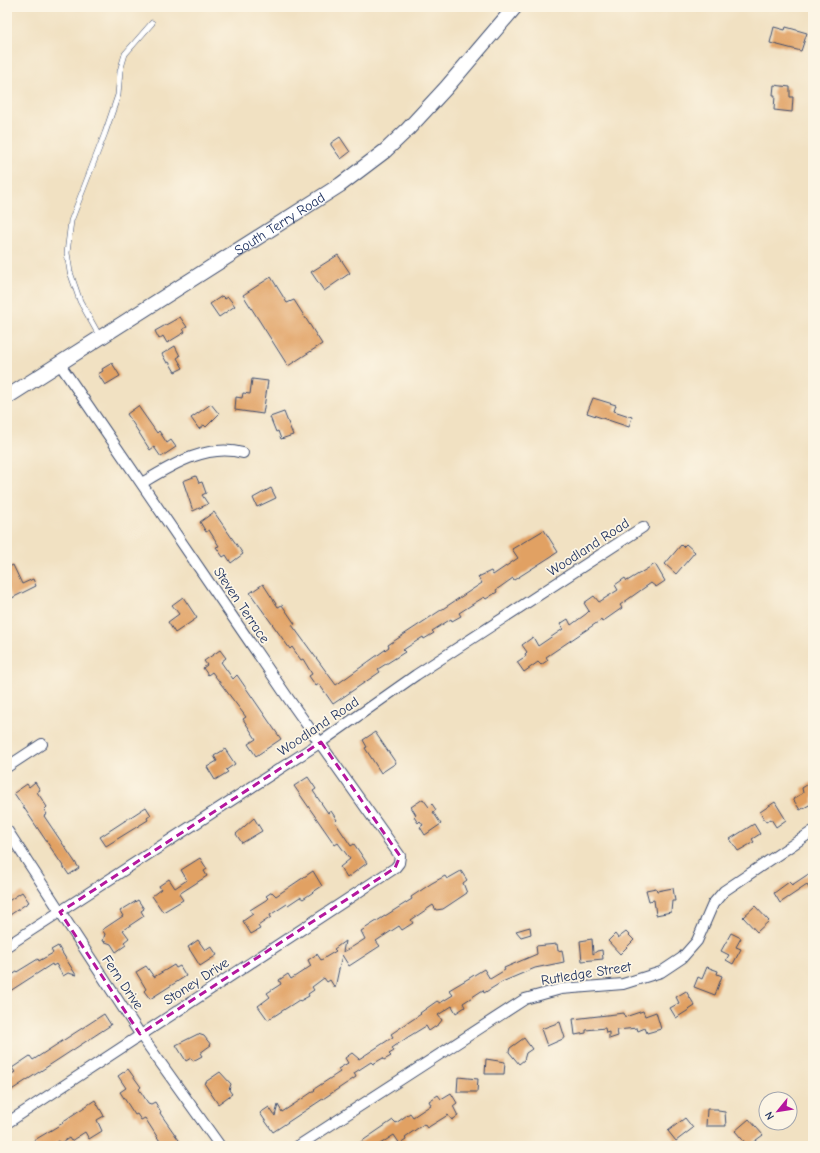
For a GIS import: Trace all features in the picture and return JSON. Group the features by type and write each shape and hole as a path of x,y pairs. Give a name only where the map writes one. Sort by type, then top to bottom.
{"street":[{"name":"South Terry Road","path":"7,397 340,185 385,151 446,88 515,7"},
{"name":"Steven Terrace","path":"59,363 284,691 400,856 399,863"},
{"path":"142,482 200,454 230,449 243,453"},
{"name":"Woodland Road","path":"7,946 321,742 416,675 643,527"},
{"path":"7,767 42,744"},
{"name":"Fern Drive","path":"7,830 140,1034 220,1146"},
{"name":"Rutledge Street","path":"298,1146 525,999 561,989 623,984 660,972 682,958 698,941 713,904 720,895 772,857 813,831"},
{"name":"Stoney Drive","path":"7,1123 140,1034 395,868 399,863"}],"lane":[{"path":"100,337 80,301 70,272 67,253 71,222 116,102 120,71 125,54 152,23"}],"highlighted area":[{"path":"321,742 400,856 395,868 140,1034 60,912"}],"building":[{"path":"774,27 785,30 786,27 807,33 801,51 770,43"},
{"path":"774,85 790,87 790,97 793,97 792,112 774,110"},
{"path":"340,137 350,152 341,159 331,145 331,143"},
{"path":"338,255 350,273 324,291 311,272"},
{"path":"271,277 287,303 294,300 322,344 288,366 243,295"},
{"path":"222,296 225,299 228,297 235,306 219,317 210,304"},
{"path":"180,317 187,327 183,329 185,332 167,343 163,336 159,339 155,331"},
{"path":"175,346 180,356 177,358 183,368 175,372 169,362 167,363 162,354"},
{"path":"112,363 120,376 105,385 98,374 103,371 102,369"},
{"path":"252,379 268,381 263,414 235,410 236,397 242,398 243,393 250,394"},
{"path":"593,398 616,405 614,411 632,417 629,427 587,413"},
{"path":"211,404 219,414 206,427 204,425 199,429 191,418"},
{"path":"138,406 157,433 159,431 167,443 171,440 176,447 161,457 154,447 150,450 127,414"},
{"path":"284,412 293,435 281,439 278,431 276,432 270,417"},
{"path":"196,476 199,483 202,482 206,493 202,495 208,504 193,511 183,481"},
{"path":"271,488 276,498 257,507 253,498"},
{"path":"214,512 243,554 231,563 226,555 223,557 216,547 219,546 209,530 206,532 200,522"},
{"path":"544,530 558,552 514,580 513,578 496,590 497,592 486,599 484,597 459,613 461,616 452,621 451,619 432,631 434,633 424,639 423,637 403,650 405,652 378,669 380,672 333,704 319,684 316,686 309,676 312,674 303,659 301,660 292,647 290,649 250,593 263,584 278,607 282,605 295,624 292,625 336,685 389,647 388,645 482,583 478,577 491,571 493,575 518,558 512,549"},
{"path":"686,544 695,552 676,574 665,564 681,545 683,547"},
{"path":"655,564 665,581 656,587 651,583 620,605 622,608 602,622 601,620 546,657 548,660 541,665 538,662 524,672 517,662 526,656 525,654 527,652 522,645 533,637 538,646 563,629 560,624 568,619 571,625 586,614 589,611 584,603 594,596 599,602 618,590 615,585 625,578 627,581"},
{"path":"13,565 22,584 33,579 36,586 12,598 7,587 7,568"},
{"path":"183,597 197,618 175,633 168,622 179,614 172,605"},
{"path":"220,650 226,658 221,662 233,679 237,675 281,739 256,756 248,744 256,739 243,719 246,717 212,672 208,675 203,668 207,665 204,661"},
{"path":"375,732 396,763 381,773 365,748 367,747 363,740"},
{"path":"225,749 235,764 226,770 228,772 215,780 207,767 217,761 214,756"},
{"path":"308,777 316,789 313,791 328,813 331,811 337,820 335,822 351,846 354,844 367,863 347,878 340,867 350,859 338,843 335,845 294,786"},
{"path":"813,781 813,803 800,810 793,799 803,793 802,788"},
{"path":"35,782 40,790 37,792 47,807 44,810 47,814 44,816 79,868 69,875 14,793 27,784 29,787"},
{"path":"423,799 429,807 432,804 436,810 433,812 441,824 425,835 420,827 423,825 420,821 418,823 414,817 416,815 411,807"},
{"path":"775,802 786,820 776,827 771,819 766,822 760,812"},
{"path":"146,807 151,815 147,818 148,820 106,846 100,837"},
{"path":"254,818 262,831 242,843 236,834"},
{"path":"754,824 760,834 752,839 754,842 738,851 730,839"},
{"path":"200,858 207,869 204,871 207,876 179,894 183,900 163,912 152,896 161,889 159,886 169,879 175,888 187,880 181,870"},
{"path":"313,871 322,886 303,899 300,897 270,915 271,917 258,926 260,929 251,934 243,921 253,914 250,910 266,900 268,898 266,896 272,892 276,896"},
{"path":"461,871 467,880 463,883 467,893 443,909 436,910 433,905 411,920 413,923 402,930 399,926 376,941 380,946 349,966 342,955 335,988 330,980 327,982 324,978 312,987 314,990 308,994 309,996 300,1001 299,1000 268,1020 258,1006 270,997 267,993 281,984 279,980 288,974 291,979 311,966 308,960 317,954 321,960 336,951 334,949 345,941 343,952 349,949 365,939 361,931 412,899 411,897 432,883 445,876 447,879"},
{"path":"813,871 813,894 807,885 780,903 774,893 789,882 792,885"},
{"path":"656,888 657,891 673,888 675,901 672,901 671,912 656,915 654,900 649,901 646,890"},
{"path":"22,892 29,902 7,917 7,902"},
{"path":"138,900 144,909 141,911 144,916 123,930 129,938 124,942 126,945 116,952 111,944 103,941 105,934 102,930 123,916 120,911"},
{"path":"755,906 769,921 757,932 743,917"},
{"path":"530,927 531,934 521,937 516,931"},
{"path":"626,932 634,940 620,954 608,941 615,934 618,938"},
{"path":"731,933 741,938 736,947 741,949 733,964 726,960 729,955 721,951"},
{"path":"592,939 593,954 602,950 603,959 582,961 580,941"},
{"path":"198,940 205,950 211,946 217,955 200,966 188,947"},
{"path":"557,944 558,951 562,950 564,962 535,968 502,982 484,993 483,990 463,1003 465,1007 456,1013 452,1006 438,1015 442,1020 439,1024 429,1031 426,1026 408,1037 392,1048 394,1051 389,1054 391,1056 384,1060 383,1058 373,1064 371,1062 354,1073 356,1077 273,1132 260,1113 269,1107 275,1116 278,1105 282,1112 340,1072 338,1069 348,1063 345,1058 352,1053 359,1059 393,1037 391,1034 421,1014 420,1013 437,1001 440,1003 453,995 449,990 484,969 490,979 505,970 504,968 537,954 536,946"},
{"path":"58,946 76,975 68,973 63,976 56,964 53,966 52,964 7,993 7,978 38,959 39,961 53,953 51,950"},
{"path":"174,965 176,968 180,966 186,976 150,999 144,991 146,989 136,972 146,966 154,977"},
{"path":"707,967 718,971 717,974 722,976 715,995 694,987 698,977 702,979"},
{"path":"686,991 695,1006 676,1018 670,1008 679,1003 676,997"},
{"path":"643,1011 645,1016 656,1012 661,1029 647,1033 645,1028 638,1031 637,1028 617,1030 618,1036 609,1039 609,1032 606,1033 605,1028 586,1030 586,1033 575,1035 573,1019 624,1013 625,1017"},
{"path":"104,1014 111,1025 7,1093 7,1077 15,1072 12,1068 30,1056 33,1060"},
{"path":"560,1022 565,1038 547,1046 541,1029"},
{"path":"198,1034 204,1036 211,1045 200,1053 202,1056 193,1061 191,1058 186,1061 176,1045"},
{"path":"524,1038 532,1049 526,1053 524,1060 519,1064 509,1052 510,1048"},
{"path":"486,1059 505,1062 504,1074 485,1074"},
{"path":"128,1069 141,1087 139,1089 148,1103 151,1104 155,1102 161,1112 160,1113 183,1146 163,1146 145,1118 141,1120 137,1114 135,1115 120,1092 126,1088 118,1076"},
{"path":"220,1072 231,1084 229,1090 232,1094 218,1104 204,1083"},
{"path":"458,1077 478,1079 477,1092 457,1092"},
{"path":"451,1093 457,1103 453,1106 458,1116 452,1120 448,1115 427,1128 424,1124 405,1137 406,1140 400,1144 394,1135 377,1146 355,1146 393,1120 396,1123 410,1113 413,1117 431,1105 429,1101 438,1095 441,1099"},
{"path":"95,1100 104,1116 97,1120 102,1131 89,1139 85,1132 71,1141 69,1138 60,1144 58,1141 50,1146 36,1146 33,1141 63,1123 62,1122"},
{"path":"707,1109 718,1109 718,1111 725,1112 726,1126 706,1126"},
{"path":"685,1118 693,1128 676,1141 668,1131"},
{"path":"749,1119 763,1135 748,1146 735,1131"}]}
